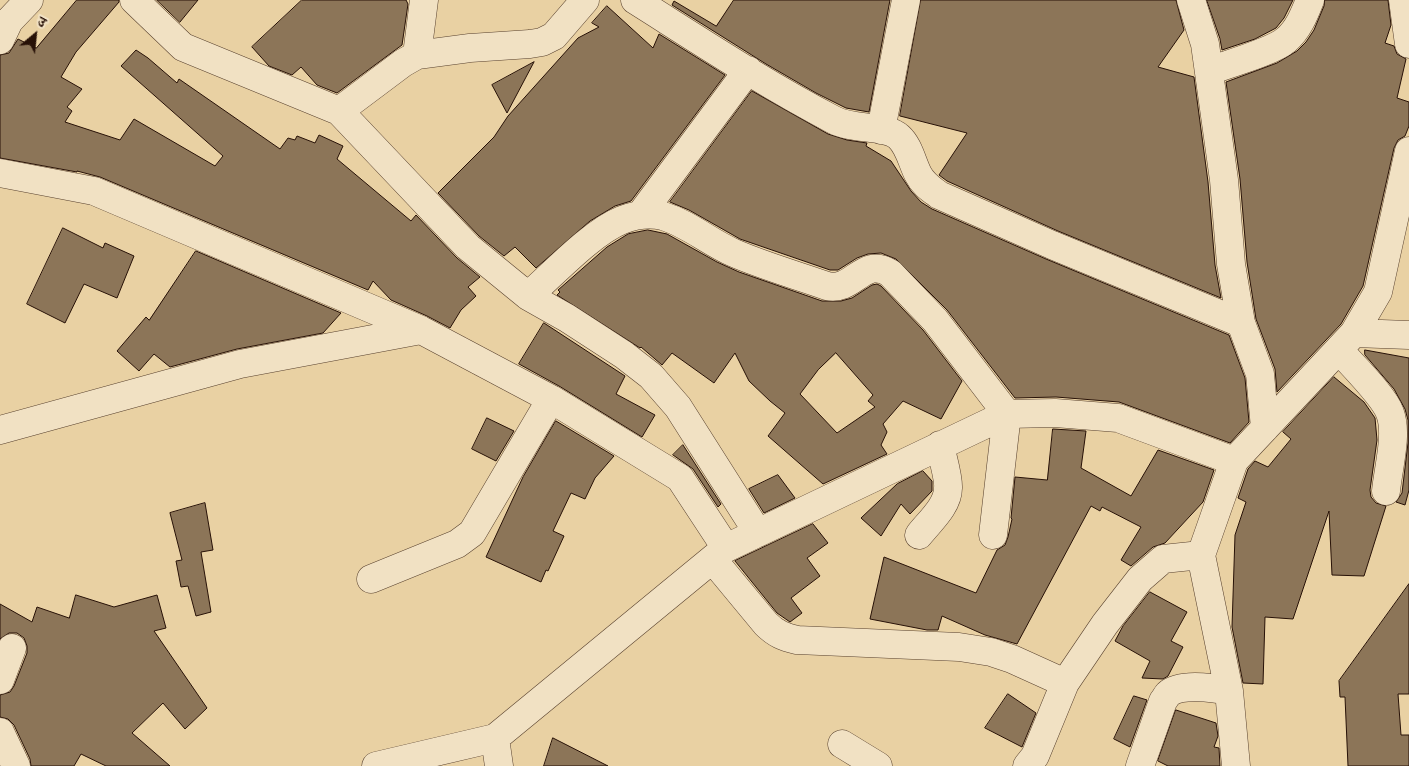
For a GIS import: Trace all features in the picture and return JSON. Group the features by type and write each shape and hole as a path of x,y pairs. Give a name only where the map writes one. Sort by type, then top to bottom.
{"street":[{"path":"134,0 183,47 339,111 468,247 528,296 567,318 616,350 651,376 678,407 758,533"},
{"path":"417,55 424,0"},
{"path":"339,111 403,63 417,55 542,42 554,36 585,0"},
{"path":"635,0 748,70 835,120 853,127 881,130 899,136 927,187 939,195 1241,324"},
{"path":"881,130 906,0"},
{"path":"1191,0 1205,44 1209,71 1224,180 1230,264 1241,324 1260,374 1265,428"},
{"path":"1209,71 1285,42 1295,31 1310,0"},
{"path":"1403,0 1409,44"},
{"path":"0,40 16,5"},
{"path":"641,214 748,70"},
{"path":"1236,766 1228,690 1201,555 1234,461 1347,341 1378,292 1409,150"},
{"path":"0,173 94,191 421,330 551,399 680,478 719,554 766,624 784,637 797,640 959,647 991,652 1012,659 1066,683"},
{"path":"528,296 596,236 621,220 641,214 661,216 681,223 717,245 735,253 827,286 840,287 873,267 890,272 935,320 1007,414 993,535"},
{"path":"0,430 240,364 421,330"},
{"path":"1347,341 1409,335"},
{"path":"1347,341 1390,414 1393,436 1386,491"},
{"path":"371,579 457,544 472,533 551,399"},
{"path":"376,766 495,738 719,554 758,533 1007,414 1055,413 1118,418 1234,461"},
{"path":"919,535 947,496 949,487 940,445"},
{"path":"1027,766 1035,756 1066,683 1105,624 1140,579 1164,559 1201,555"},
{"path":"0,680 12,648"},
{"path":"1140,766 1163,701 1168,694 1178,690 1208,687 1228,690"},
{"path":"0,732 16,766"},
{"path":"495,738 499,766"},
{"path":"842,744 878,766"}],"building":[{"path":"77,0 119,0 119,2 76,52 61,77 82,89 67,107 72,111 65,122 120,140 134,119 215,166 223,156 121,66 136,50 177,83 179,79 280,149 288,138 295,140 297,136 315,143 319,135 343,146 337,159 411,221 416,215 457,258 480,277 468,287 476,296 461,310 450,328 391,300 373,281 368,290 100,177 77,171 0,158 0,55 9,53 18,39 36,48"},
{"path":"157,0 198,0 180,22"},
{"path":"302,0 406,0 408,4 402,45 337,93 317,85 301,67 292,75 269,66 252,47"},
{"path":"734,0 890,0 869,112 846,108 816,93 672,5 674,1 716,26"},
{"path":"921,0 1176,0 1184,30 1158,67 1194,77 1208,182 1215,265 1221,298 1058,231 947,181 939,175 967,133 900,116"},
{"path":"1207,0 1293,0 1284,18 1276,28 1255,39 1222,50"},
{"path":"1325,0 1388,0 1391,25 1385,43 1394,46 1397,54 1406,59 1397,98 1409,102 1409,126 1405,136 1398,140 1394,148 1363,286 1341,324 1277,392 1275,369 1256,319 1247,262 1240,179 1226,82 1277,63 1297,51 1314,30"},
{"path":"607,6 653,48 659,34 725,75 631,201 615,206 590,221 536,268 515,247 504,256 479,236 438,193 494,137 508,116 578,38 599,27 592,23"},
{"path":"534,62 507,113 492,85"},
{"path":"752,91 828,134 847,140 867,143 866,146 891,161 911,191 921,202 932,209 1046,259 1229,335 1245,378 1249,422 1230,443 1119,402 1056,397 1015,398 947,310 896,259 881,253 868,254 857,258 838,270 830,270 740,239 689,210 670,202"},
{"path":"63,228 103,248 105,243 134,256 117,298 84,284 65,323 27,304"},
{"path":"648,230 667,234 739,272 822,301 841,301 852,298 872,285 877,284 923,330 962,381 941,419 903,401 883,424 887,432 881,445 887,454 823,484 768,436 785,413 749,381 735,353 714,383 672,353 662,365 641,347 557,295 560,292 558,290 607,247 628,234","holes":["836,353 873,395 868,401 875,407 837,433 800,394 818,370"]},
{"path":"196,251 341,313 323,333 237,349 170,367 154,354 139,371 117,351 146,317 149,320"},
{"path":"544,323 625,376 616,394 655,415 642,437 519,364"},
{"path":"1365,350 1409,358 1409,490 1405,505 1396,502 1402,493 1408,443 1408,420 1405,409 1394,389 1365,355"},
{"path":"1334,377 1364,402 1375,418 1377,440 1370,490 1371,497 1376,503 1386,506 1364,576 1332,575 1329,511 1293,619 1265,617 1263,684 1243,683 1232,627 1235,535 1246,502 1238,498 1248,469 1255,461 1268,467 1291,439 1283,432"},
{"path":"487,418 514,431 496,461 472,449"},
{"path":"556,421 614,456 595,478 585,499 571,493 553,531 564,536 541,582 486,557 523,477"},
{"path":"1053,429 1086,431 1081,468 1131,496 1158,450 1214,470 1203,502 1165,543 1153,547 1131,566 1121,560 1141,527 1102,507 1100,511 1091,506 1017,644 985,635 942,616 938,630 927,630 870,619 884,557 976,593 997,550 1005,545 1008,537 1012,519 1015,477 1047,480"},
{"path":"683,445 721,504 718,507 693,469 673,455"},
{"path":"923,471 932,481 932,491 910,514 901,504 881,536 861,518 897,484"},
{"path":"778,475 795,498 764,513 749,489"},
{"path":"205,503 213,550 201,552 211,612 196,616 188,586 181,587 176,561 182,560 170,513"},
{"path":"813,524 828,543 807,558 820,576 791,598 802,613 790,622 777,613 735,561"},
{"path":"1409,584 1409,694 1398,694 1401,735 1409,735 1409,766 1348,766 1345,697 1340,697 1339,681"},
{"path":"1150,592 1187,612 1171,641 1183,647 1168,676 1163,679 1142,678 1150,661 1115,641 1123,626"},
{"path":"76,595 114,607 157,595 166,628 154,631 207,708 185,729 163,703 132,733 170,766 106,766 81,754 74,766 31,766 30,759 14,725 8,719 0,717 0,695 10,692 14,686 27,653 27,646 24,638 17,633 9,633 0,639 0,604 32,622 37,607 69,618"},
{"path":"1008,694 1036,713 1022,747 985,728"},
{"path":"1134,696 1147,700 1130,747 1114,739"},
{"path":"1176,710 1216,723 1218,736 1214,747 1219,748 1220,766 1168,766 1158,761"},
{"path":"553,738 608,766 544,766"}]}
